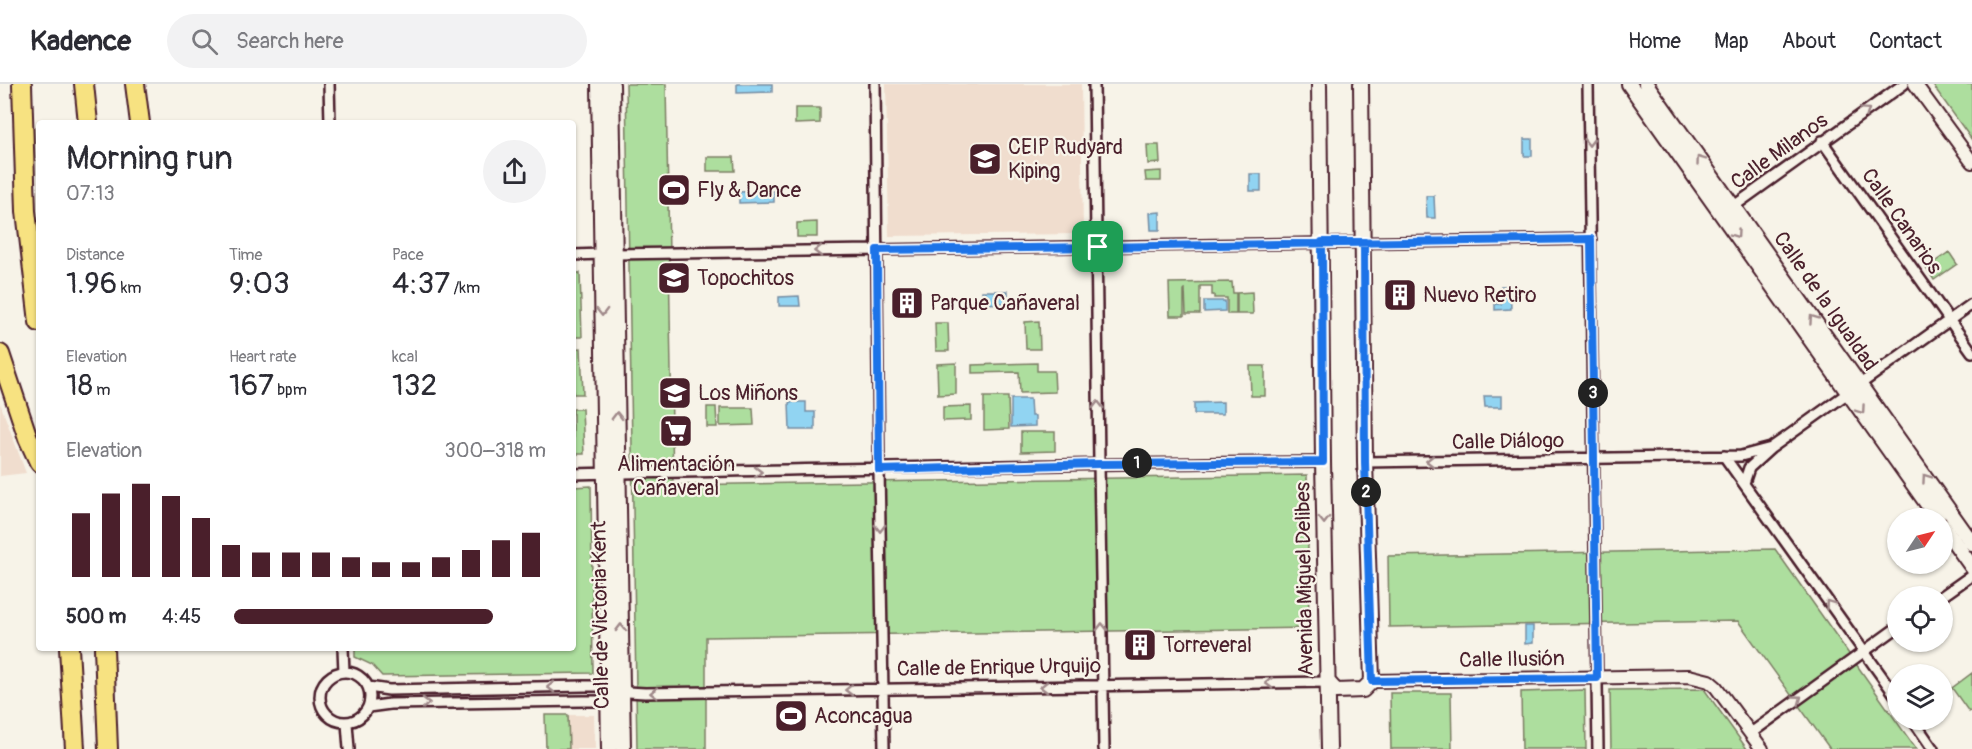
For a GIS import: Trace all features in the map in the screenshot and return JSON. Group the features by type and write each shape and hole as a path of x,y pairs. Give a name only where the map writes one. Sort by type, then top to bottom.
{"highway":[{"path":"22,84 26,211 36,296"},
{"path":"84,84 88,120"},
{"path":"135,84 140,120"},
{"path":"0,354 36,455"},
{"path":"69,651 75,749"},
{"path":"106,651 108,749"}],"main road":[{"name":"Calle de Victoria Kent","path":"598,84 608,254"},
{"name":"Calle de Victoria Kent","path":"612,84 608,254 611,474 615,684 622,749"},
{"name":"Avenida Miguel Delibes","path":"1319,84 1329,749"},
{"path":"1361,84 1365,462 1372,681"},
{"name":"Calle de la Igualdad","path":"1629,84 1972,543"},
{"name":"Calle de la Igualdad","path":"1646,84 1734,206 1931,508"},
{"path":"1953,540 1972,567"},
{"name":"Calle de Enrique Urquijo","path":"1328,682 1336,691 1363,690 1372,681"},
{"name":"Calle de Victoria Kent","path":"609,749 609,703 615,684"}],"street":[{"path":"329,84 330,120"},
{"path":"876,84 884,749"},
{"path":"1094,84 1104,749"},
{"path":"1588,84 1598,749"},
{"name":"Calle Milanos","path":"1734,206 1904,84"},
{"path":"1915,84 1972,162"},
{"name":"Calle Canarios","path":"1822,141 1972,352"},
{"path":"576,255 1591,239"},
{"path":"1744,483 1749,468 1771,448 1972,304"},
{"name":"Calle Diálogo","path":"1365,462 1724,456 1747,455 1771,448"},
{"path":"1724,456 1887,684"},
{"path":"576,474 1323,462"},
{"path":"1953,588 1972,575"},
{"path":"1751,733 1887,635"},
{"path":"343,651 344,672"},
{"path":"344,672 356,674 368,687 370,694 368,707 360,718 347,723 327,716 320,703 320,690 332,675 344,672"},
{"name":"Calle Ilusión","path":"1372,681 1699,677 1716,687 1762,749"},
{"name":"Calle de Enrique Urquijo","path":"368,687 389,690 584,687 615,684 628,692 645,693 1328,682"},
{"path":"368,707 378,704 584,701 609,703"},
{"path":"347,723 349,749"},
{"path":"1920,730 1933,749"}],"shaded area":[{"name":"CEIP Rudyard Kiping","path":"886,84 1081,84 1083,234 889,236"},
{"path":"0,403 26,473 0,476"},
{"path":"545,715 594,715 595,749 546,749"}],"green space":[{"path":"626,84 666,84 673,485 1307,475 1309,628 706,637 706,749 637,749"},
{"path":"1932,84 1972,84 1972,140"},
{"path":"795,108 820,108 820,123 795,124"},
{"path":"1147,145 1159,145 1160,163 1148,164"},
{"path":"707,157 734,157 735,171 707,171"},
{"path":"1161,171 1161,181 1146,181 1145,172"},
{"path":"817,222 817,237 797,237 797,223"},
{"path":"1949,252 1957,264 1934,280 1926,268"},
{"path":"576,273 580,273 582,337 576,337"},
{"path":"1232,282 1233,293 1236,293 1236,314 1227,314 1227,298 1214,298 1212,286 1200,286 1200,314 1186,314 1185,289 1184,316 1170,316 1169,283"},
{"path":"1252,292 1253,314 1237,314 1237,293"},
{"path":"1039,321 1040,349 1026,349 1025,322"},
{"path":"935,323 948,323 949,351 936,351"},
{"path":"581,348 583,394 576,394 576,349"},
{"path":"956,363 956,394 938,395 937,364"},
{"path":"1037,363 1037,371 1054,371 1055,392 1020,393 1019,372 972,373 972,365"},
{"path":"1250,366 1265,366 1265,396 1251,396"},
{"path":"984,397 1008,397 1009,429 984,430"},
{"path":"971,406 971,420 943,421 943,407"},
{"path":"707,407 716,407 717,427 707,427"},
{"path":"720,408 753,408 754,425 720,426"},
{"path":"576,409 582,409 584,454 576,454"},
{"path":"1021,432 1055,432 1055,451 1021,452"},
{"path":"591,486 593,673 382,676 372,665 355,657 355,651 576,651 576,487"},
{"path":"1775,549 1887,708 1887,730 1903,730 1916,749 1830,749 1738,621 1389,627 1388,556"},
{"path":"1972,673 1972,710 1969,712 1953,687"},
{"path":"1704,689 1747,749 1611,749 1610,690"},
{"path":"1585,690 1586,749 1522,749 1521,692"},
{"path":"1390,693 1451,693 1452,749 1391,749"},
{"path":"545,715 568,715 569,749 546,749"}],"water":[{"path":"737,84 772,84 772,92 737,93"},
{"path":"1524,139 1532,139 1532,156 1524,156"},
{"path":"1250,174 1261,174 1261,191 1250,191"},
{"path":"774,191 774,202 739,203 739,192"},
{"path":"1426,196 1434,196 1435,218 1427,218"},
{"path":"1160,212 1160,230 1151,230 1150,213"},
{"path":"1501,286 1510,286 1511,309 1495,310 1495,304 1501,304"},
{"path":"982,291 1008,291 1008,303 983,304"},
{"path":"799,296 800,306 779,306 779,297"},
{"path":"1204,301 1225,301 1225,311 1204,312"},
{"path":"1484,396 1502,396 1502,407 1485,407"},
{"path":"1011,399 1030,399 1031,416 1035,416 1035,426 1011,427"},
{"path":"789,402 806,402 806,412 815,412 815,430 790,430"},
{"path":"1223,402 1223,414 1194,414 1194,403"},
{"path":"1525,626 1533,626 1533,643 1525,644"}],"place":[{"name":"CEIP Rudyard Kiping","path":"985,159"},
{"name":"Fly & Dance","path":"674,190"},
{"name":"Topochitos","path":"674,278"},
{"name":"Nuevo Retiro","path":"1400,295"},
{"name":"Parque Cañaveral","path":"907,303"},
{"name":"Los Miñons","path":"675,393"},
{"name":"Alimentación Cañaveral","path":"676,431"},
{"name":"Torreveral","path":"1140,645"},
{"name":"Aconcagua","path":"791,716"}],"route":[{"path":"1098,247 877,250 879,470 1098,464 1323,462 1322,242 1364,242 1365,462 1372,681 1597,678 1591,239 1322,242 1098,247"}]}
